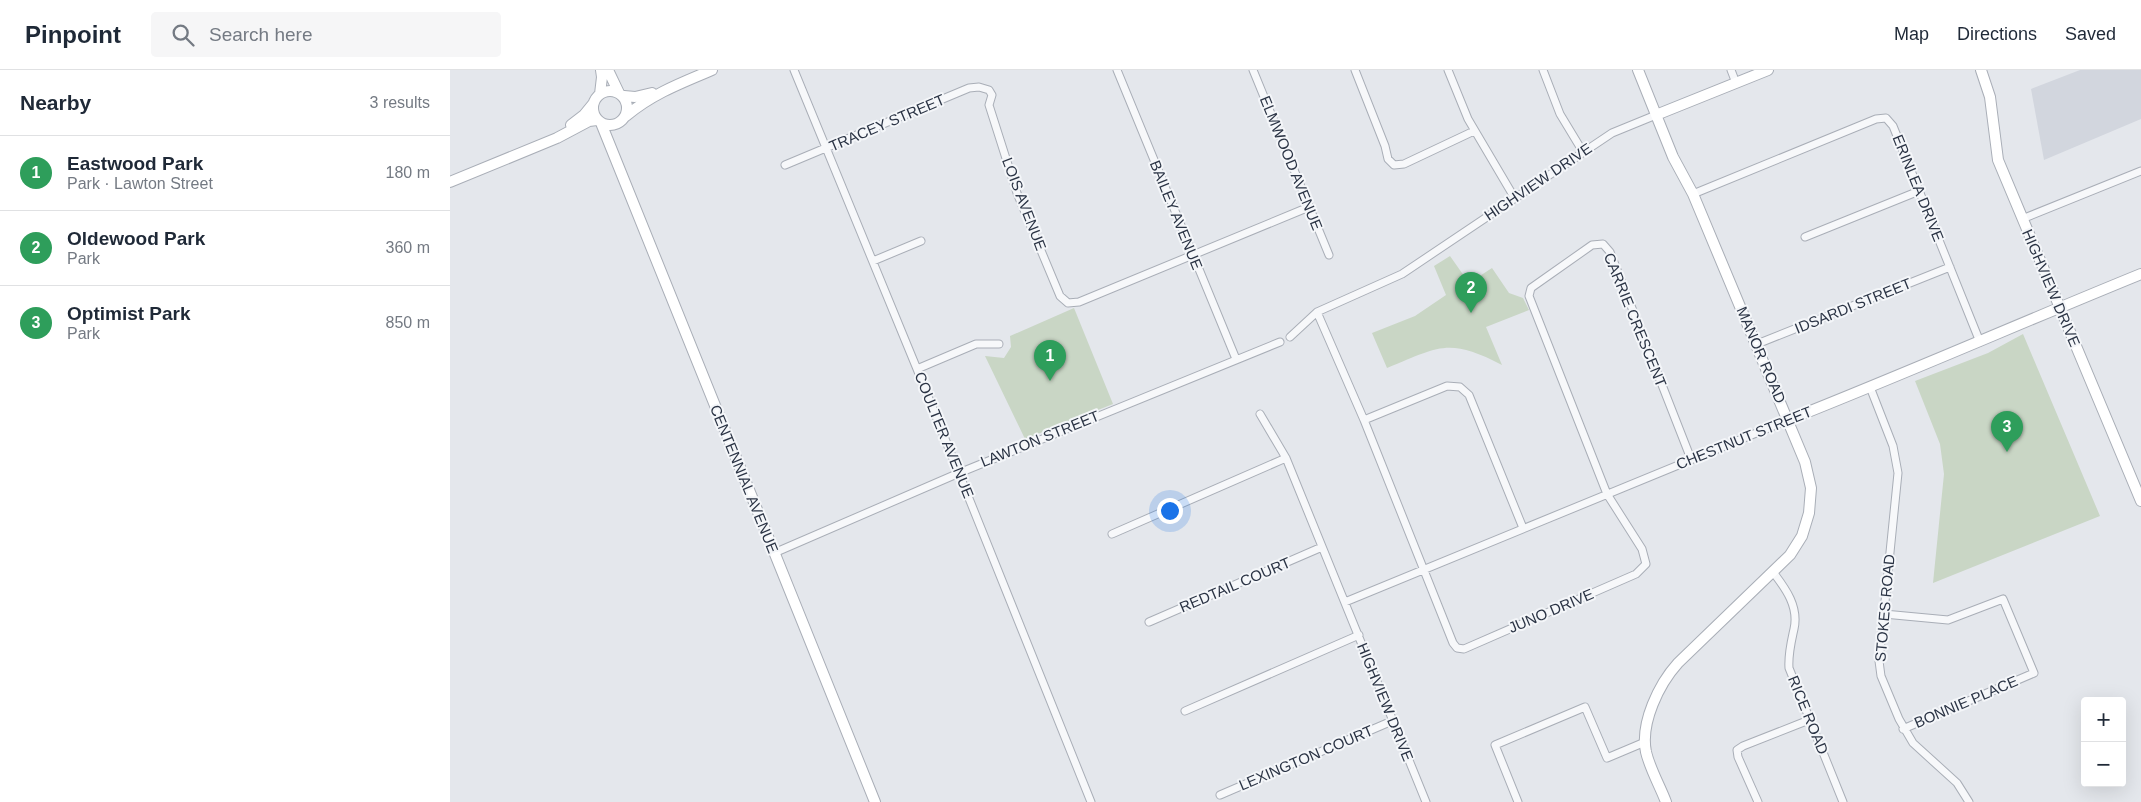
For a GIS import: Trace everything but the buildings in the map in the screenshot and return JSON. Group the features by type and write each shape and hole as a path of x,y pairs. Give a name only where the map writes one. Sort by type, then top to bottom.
{"street":[{"path":"538,146 584,115 600,94 601,70"},
{"path":"608,70 628,104 626,116"},
{"path":"614,155 614,133 618,124 626,116 640,104 660,92 712,70"},
{"name":"COULTER AVENUE","path":"794,70 917,369 1091,802"},
{"name":"BAILEY AVENUE","path":"1117,70 1236,359"},
{"name":"ELMWOOD AVENUE","path":"1253,70 1328,255"},
{"path":"1355,70 1385,146 1388,159 1394,165 1404,164 1474,131"},
{"path":"1448,70 1474,131 1514,197"},
{"path":"1543,70 1560,114 1583,152"},
{"name":"MANOR ROAD","path":"1638,70 1673,157 1693,194 1806,462 1811,488 1811,500 1806,525 1797,546 1666,677 1658,692 1649,717 1645,742 1646,753 1666,802"},
{"path":"1731,70 1736,83"},
{"name":"HIGHVIEW DRIVE","path":"1290,337 1317,312 1402,274 1612,132 1768,70"},
{"name":"HIGHVIEW DRIVE","path":"1981,70 1990,98 1996,155 2141,501"},
{"name":"TRACEY STREET","path":"785,165 969,88 979,87 989,90"},
{"path":"600,94 610,90 621,95 635,97 660,92"},
{"name":"LOIS AVENUE","path":"989,90 992,95 989,106 1017,193 1060,296 1068,303 1080,302 1193,255"},
{"path":"593,104 594,115 599,121"},
{"name":"ERINLEA DRIVE","path":"1693,194 1881,118 1886,118 1893,126 1980,342"},
{"path":"450,182 557,138 589,121 599,121 612,126 618,124"},
{"name":"CENTENNIAL AVENUE","path":"599,121 875,802"},
{"path":"2022,219 2141,171"},
{"path":"1805,237 1918,191"},
{"path":"1193,255 1309,207"},
{"path":"873,262 922,241"},
{"name":"CARRIE CRESCENT","path":"1607,494 1529,296 1531,288 1592,246 1603,244 1610,252 1691,459"},
{"name":"IDSARDI STREET","path":"1757,344 1950,268"},
{"name":"CHESTNUT STREET","path":"1346,602 2141,274"},
{"path":"1317,312 1364,420 1424,569"},
{"name":"LAWTON STREET","path":"774,553 959,473 1280,342"},
{"path":"917,369 976,344 999,344"},
{"path":"1364,420 1447,386 1460,387 1468,395 1523,528"},
{"name":"STOKES ROAD","path":"1870,387 1893,446 1898,473 1880,669 1903,729 1913,744 1957,783 1970,802"},
{"path":"1260,414 1286,458 1346,602"},
{"path":"1112,534 1286,458"},
{"name":"JUNO DRIVE","path":"1424,569 1454,646 1464,649 1642,570 1646,564 1645,556 1607,494"},
{"name":"REDTAIL COURT","path":"1149,622 1322,547"},
{"name":"RICE ROAD","path":"1773,572 1787,590 1793,606 1794,628 1789,650 1789,668 1843,802"},
{"name":"BONNIE PLACE","path":"1884,614 1948,620 2003,599 2034,673 1903,729"},
{"name":"HIGHVIEW DRIVE","path":"1346,602 1424,802"},
{"path":"1185,711 1359,635"},
{"path":"1518,802 1495,745 1585,707 1607,758 1645,742"},
{"name":"LEXINGTON COURT","path":"1220,795 1392,720"},
{"path":"1758,802 1738,757 1737,750 1809,720"}],"shaded area":[{"path":"2080,70 2141,70 2141,119 2044,160 2031,89"}],"green space":[{"path":"1450,256 1469,283 1492,268 1509,293 1523,298 1529,310 1486,327 1502,365 1469,351 1444,348 1432,350 1387,368 1372,333 1415,316 1446,295 1434,266"},
{"path":"1074,308 1113,404 1025,439 985,356 1004,358 1011,347 1010,336"},
{"path":"2023,334 2100,516 1933,583 1944,474 1940,444 1915,381 1988,353"}],"place":[{"name":"Oldewood Park","path":"1471,313"},
{"name":"Eastwood Park","path":"1050,381"},
{"name":"Optimist Park","path":"2007,452"}]}
